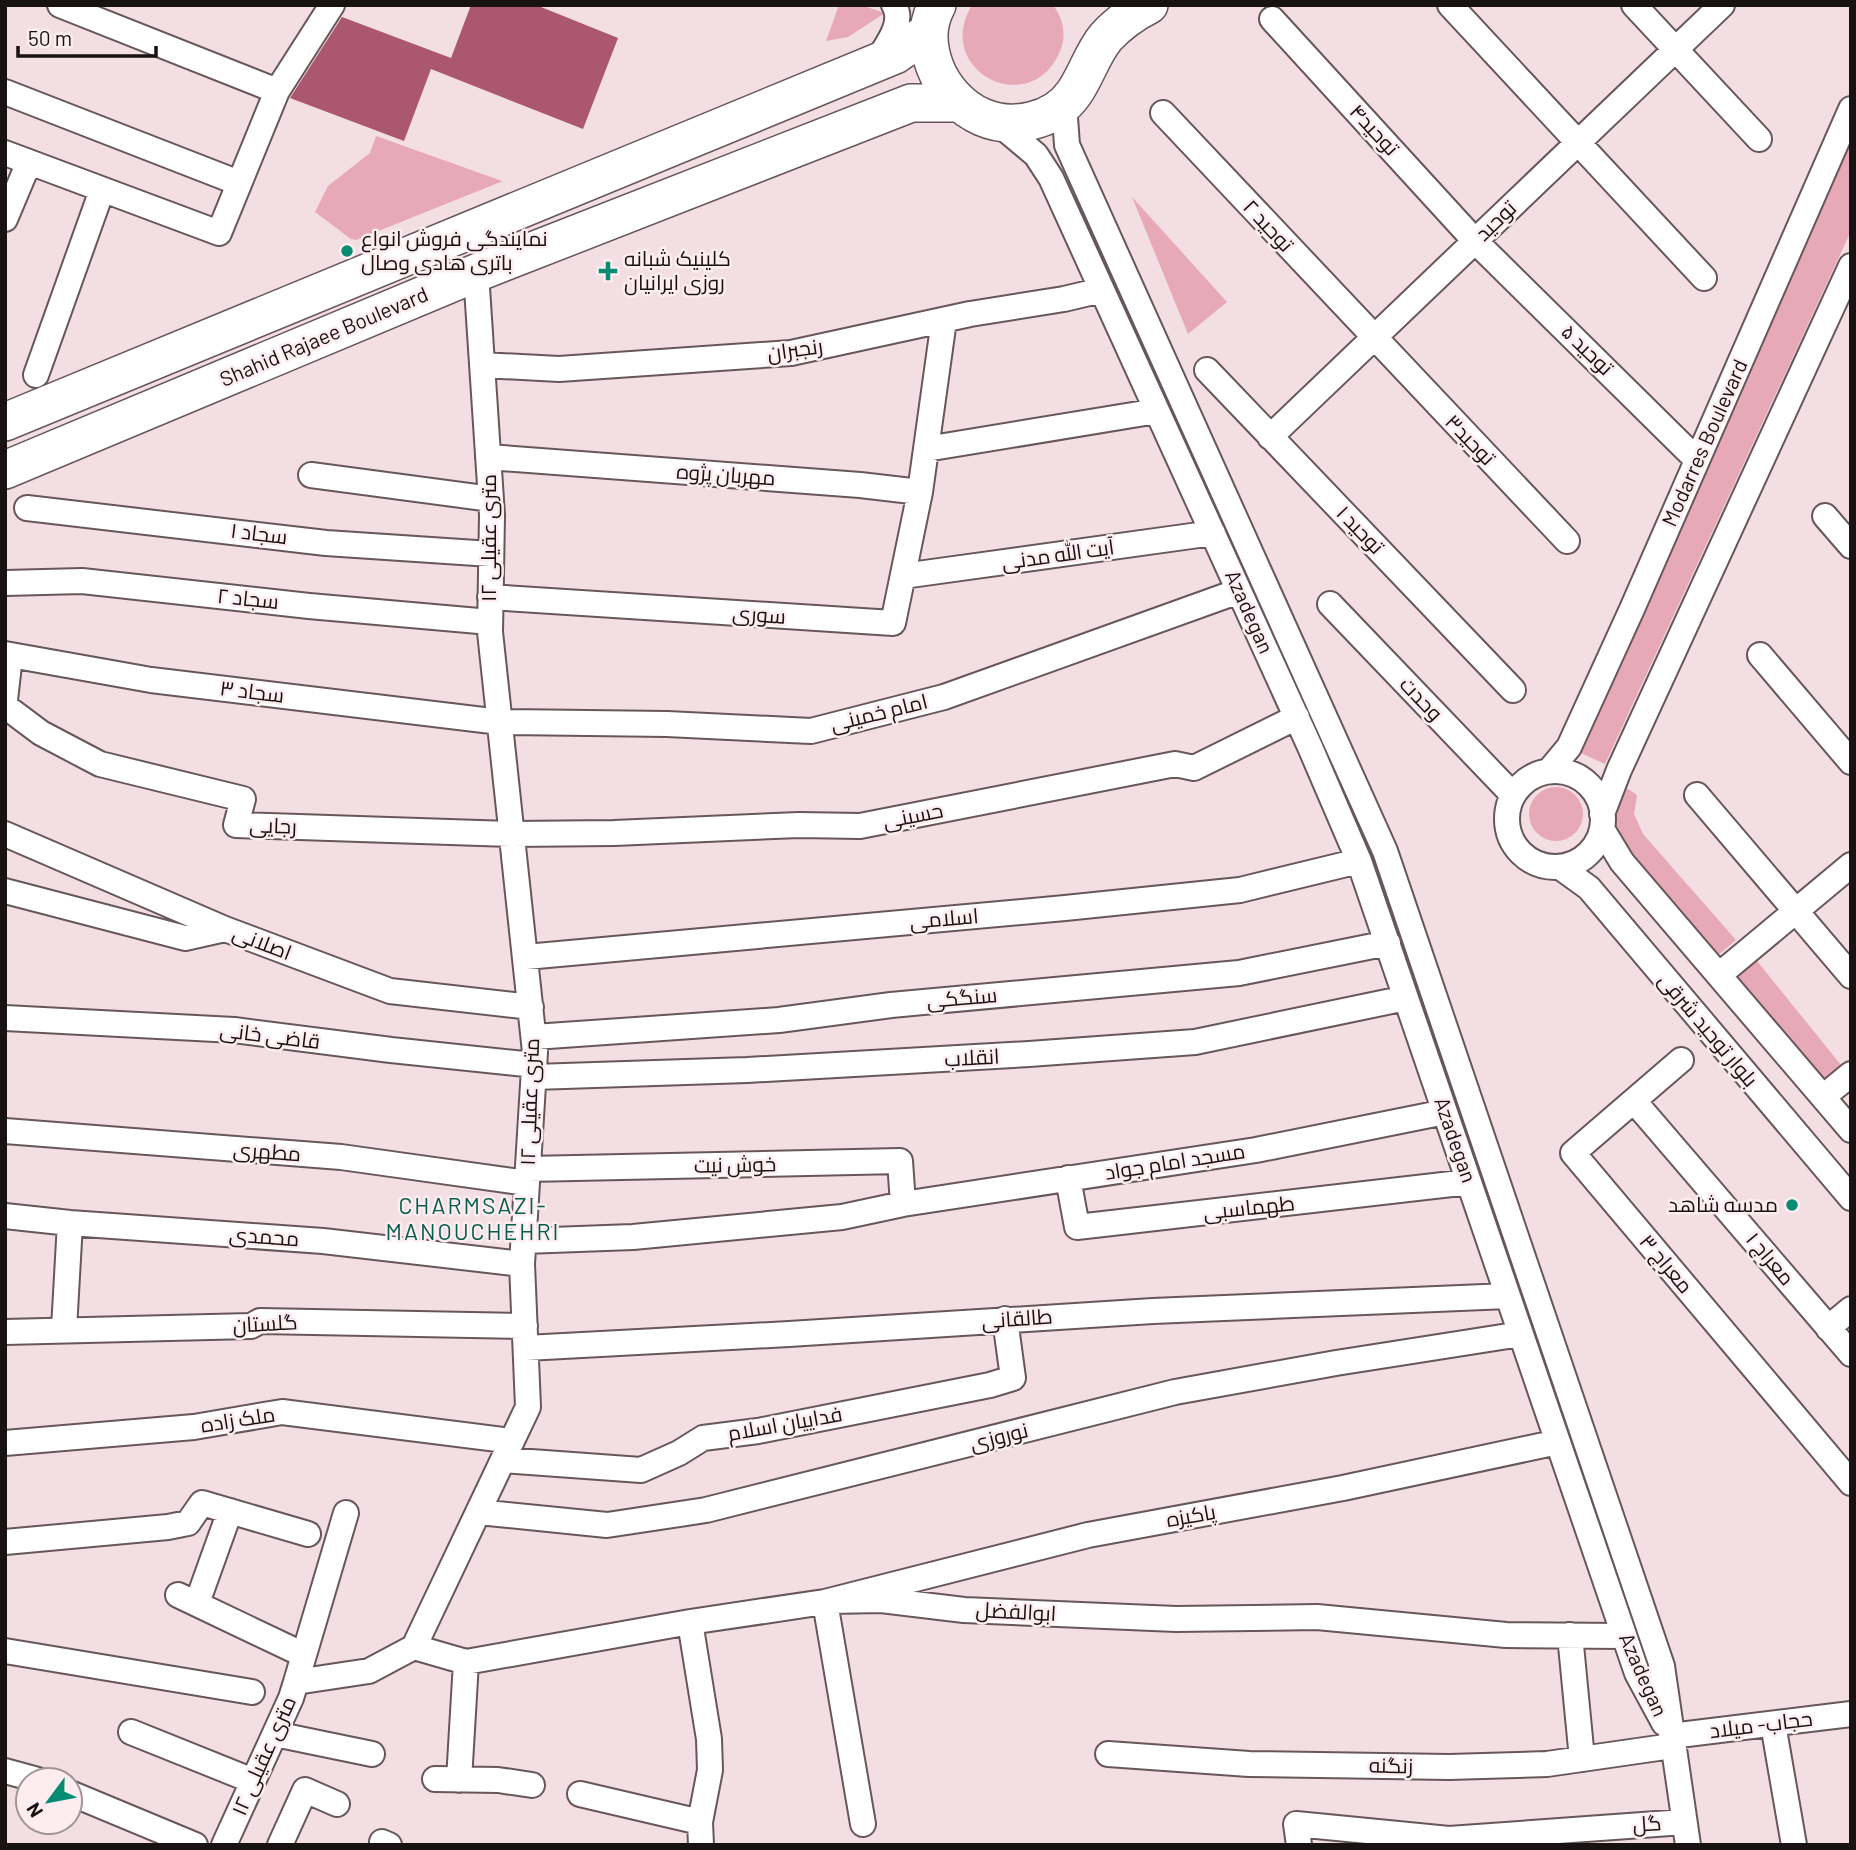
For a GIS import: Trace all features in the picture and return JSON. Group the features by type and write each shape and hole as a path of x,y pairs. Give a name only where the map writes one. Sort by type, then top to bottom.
{"highway":[{"path":"932,18 935,67 940,78 959,103 976,114 1010,125 1038,119 1064,104 1074,94 1105,39 1136,12 1149,5"},
{"name":"Shahid Rajaee Boulevard","path":"5,422 886,60 932,18"},
{"path":"886,60 914,63 922,76 920,91 911,103"},
{"name":"Shahid Rajaee Boulevard","path":"5,470 476,273 911,103 959,103"}],"street":[{"path":"60,5 277,91"},
{"path":"886,60 898,12 894,5"},
{"path":"1450,5 1704,278"},
{"path":"1633,5 1759,139"},
{"name":"توحید","path":"1270,437 1722,5"},
{"path":"5,153 219,233 277,91 330,6"},
{"name":"توحید۴","path":"1272,19 1475,241"},
{"path":"5,92 239,183"},
{"name":"Azadegan","path":"1064,104 1066,145 1385,851 1662,1666 1672,1741"},
{"name":"Modarres Boulevard","path":"1549,771 1569,747 1851,110"},
{"name":"توحید ۲","path":"1163,113 1373,338"},
{"name":"Azadegan","path":"998,123 1036,155 1051,178 1297,717 1359,861 1637,1673 1672,1741"},
{"path":"5,219 29,162"},
{"path":"36,375 102,190"},
{"name":"توحید ۵","path":"1475,241 1697,460"},
{"path":"1602,821 1598,799 1590,786 1564,771 1549,771 1522,783 1507,809 1511,839 1519,851 1531,861 1560,867 1575,863 1597,843 1619,770 1851,266"},
{"name":"۱۲ متری عقیلی","path":"224,1845 296,1682 369,1671 414,1647 528,1407 523,1252 534,1037 490,622 491,499 476,273"},
{"name":"رنجبران","path":"482,365 559,369 791,353 1102,290"},
{"path":"920,492 944,320"},
{"name":"توحید۳","path":"1373,338 1567,541"},
{"name":"توحید ۱","path":"1207,370 1513,690"},
{"path":"926,449 1157,411"},
{"name":"مهربان پژوه","path":"488,457 860,485 920,492"},
{"path":"311,475 491,499"},
{"name":"سوری","path":"490,597 893,623 920,492"},
{"name":"سجاد ۱","path":"27,508 326,543 491,554"},
{"path":"1825,516 1851,546"},
{"name":"آیت الله مدنی","path":"903,576 1213,533"},
{"name":"سجاد ۲","path":"5,583 82,581 309,606 490,622"},
{"name":"امام خمینی","path":"500,722 667,724 811,731 944,696 1239,591"},
{"name":"وحدت","path":"1330,604 1513,795"},
{"name":"سجاد ۳","path":"8,655 151,680 500,722"},
{"name":"رجایی","path":"8,655 7,713 100,764 243,799 236,825 512,834"},
{"path":"1760,655 1851,762"},
{"name":"حسینی","path":"512,834 614,833 799,825 860,826 1175,764 1194,768 1297,717"},
{"path":"1310,747 1334,737"},
{"path":"1697,795 1851,976"},
{"name":"بلوار توحید شرقی","path":"1602,821 1622,862 1851,1130"},
{"name":"اصلانی","path":"5,834 225,929 390,991 531,1007"},
{"name":"اسلامی","path":"526,957 1240,890 1359,861"},
{"path":"1719,975 1851,865"},
{"name":"بلوار توحید شرقی","path":"1560,867 1588,888 1851,1198"},
{"path":"5,891 185,938 225,929"},
{"name":"سنگکی","path":"534,1037 779,1020 891,1005 1239,973 1388,943"},
{"name":"انقلاب","path":"534,1071 760,1070 1195,1042 1406,998"},
{"name":"قاضی خانی","path":"5,1017 234,1030 534,1071"},
{"path":"1681,1060 1634,1101 1573,1153 1681,1060"},
{"path":"1823,1097 1851,1074"},
{"name":"معراج ۱","path":"1634,1101 1851,1354"},
{"name":"مسجد امام جواد","path":"903,1204 1256,1150 1446,1112"},
{"name":"مطهری","path":"5,1131 341,1157 528,1177"},
{"name":"معراج ۳","path":"1573,1153 1851,1483"},
{"name":"خوش نیت","path":"528,1177 901,1161 903,1204"},
{"name":"طهماسبی","path":"1068,1178 1077,1227 1469,1182"},
{"name":"محمدی","path":"5,1216 323,1241 523,1252 633,1237 842,1217 903,1204"},
{"path":"64,1329 70,1223"},
{"name":"طالقانی","path":"525,1337 789,1334 1005,1319 1508,1296"},
{"path":"1829,1328 1851,1309"},
{"name":"فداییان اسلام","path":"507,1450 641,1470 679,1453 703,1438 758,1431 990,1385 1013,1378 1005,1319"},
{"name":"گلستان","path":"5,1332 251,1326 260,1321 525,1337"},
{"name":"نوروزی","path":"478,1512 607,1525 706,1510 1175,1392 1521,1334"},
{"name":"ملک زاده","path":"5,1443 181,1429 282,1412 507,1450"},
{"name":"پاکیزه","path":"825,1602 1088,1535 1343,1488 1558,1442"},
{"path":"5,1542 168,1527 188,1523 202,1503 308,1534"},
{"path":"230,1511 188,1599 304,1655"},
{"path":"296,1682 346,1513"},
{"name":"ابوالفضل","path":"414,1647 466,1662 690,1622 825,1602 881,1601 964,1610 1177,1619 1317,1617 1506,1634 1624,1636"},
{"path":"825,1602 863,1824"},
{"path":"580,1794 700,1833 710,1770 709,1739 690,1622"},
{"path":"1570,1635 1582,1759"},
{"path":"5,1651 252,1692"},
{"path":"466,1662 447,1779 498,1780 532,1785"},
{"name":"حجاب- میلاد","path":"1672,1741 1851,1714"},
{"path":"1773,1724 1794,1845"},
{"path":"131,1732 253,1782"},
{"path":"275,1734 372,1754"},
{"path":"1672,1741 1686,1833"},
{"name":"زنگنه","path":"1108,1754 1249,1764 1449,1767 1547,1764 1672,1741"},
{"path":"280,1845 305,1790 337,1804"},
{"path":"84,1799 195,1845"},
{"name":"گل","path":"1299,1845 1296,1825 1449,1839 1686,1833"}],"shaded area":[{"path":"839,5 861,5 885,13 848,37 826,41"},
{"path":"972,5 1053,5 1061,21 1063,39 1060,51 1046,72 1028,83 1009,85 990,79 975,67 965,50 963,29"},
{"path":"376,136 503,181 356,240 351,239 315,212 328,186 370,153"},
{"path":"1851,136 1851,231 1605,764 1574,750"},
{"path":"1132,197 1227,302 1188,334"},
{"path":"1561,787 1571,791 1579,799 1583,814 1579,829 1571,837 1551,841 1541,837 1533,829 1529,809 1533,799 1541,791"},
{"path":"1628,789 1637,795 1634,814 1643,834 1736,940 1717,956 1635,865 1611,821 1618,791"},
{"path":"1757,961 1841,1065 1821,1081 1737,978"}],"building":[{"path":"471,5 536,5 618,38 583,129 431,69 404,141 290,98 342,17 451,58"}],"place":[{"name":"نمایندگی فروش انواع باتری هادی وصال","path":"347,251"},
{"name":"کلینیک شبانه روزی ایرانیان","path":"608,271"},
{"name":"مدسه شاهد","path":"1792,1205"}],"district":[{"name":"CHARMSAZI- MANOUCHEHRI","path":"473,1219"}]}
